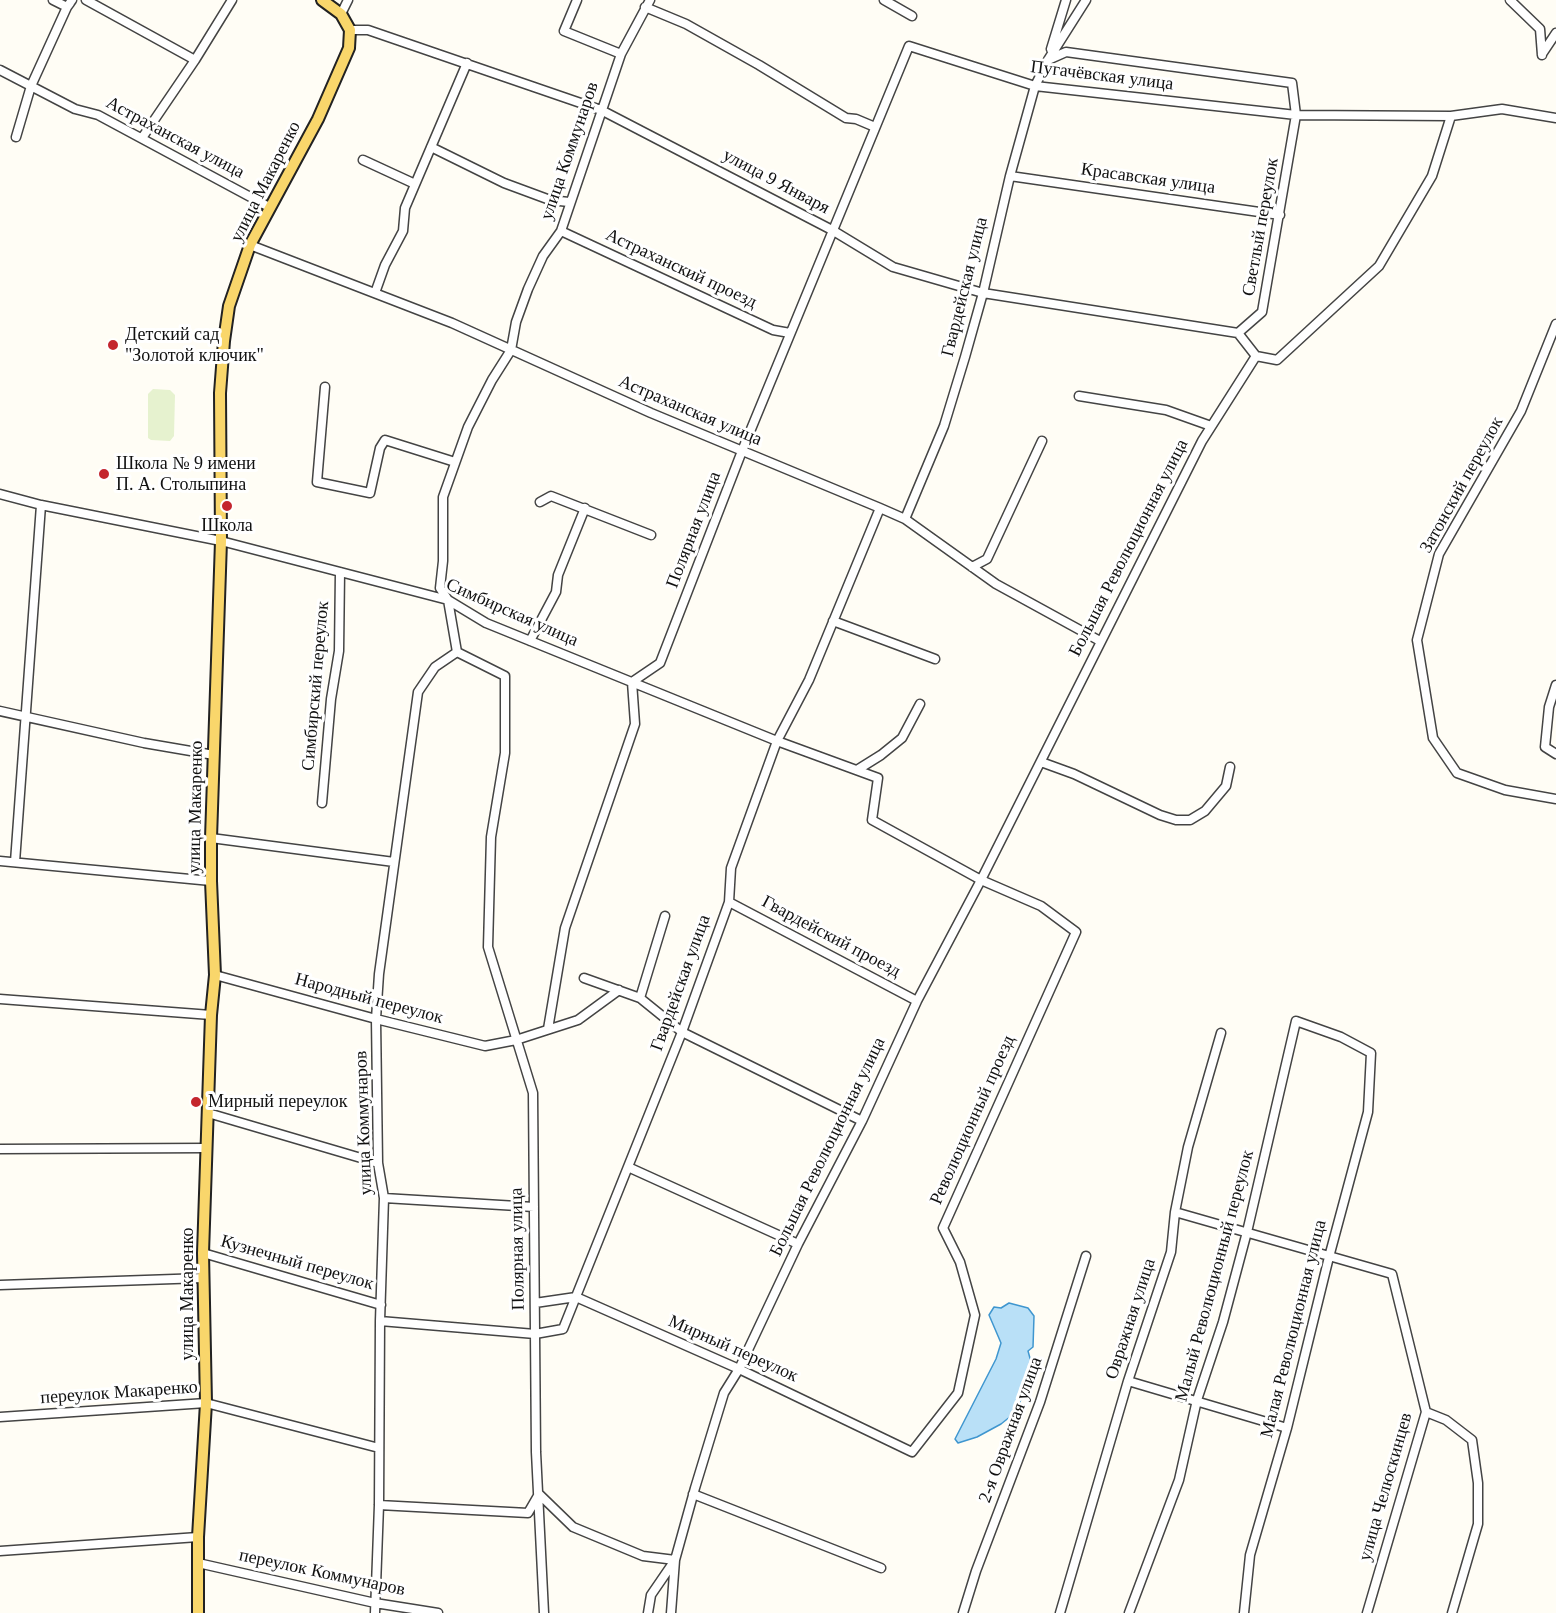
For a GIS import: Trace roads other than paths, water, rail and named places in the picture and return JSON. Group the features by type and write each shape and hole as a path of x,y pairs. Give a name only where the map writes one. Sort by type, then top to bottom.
{"main road":[{"path":"322,0 341,14 350,30"},
{"name":"улица Макаренко","path":"198,1613 198,1537 206,1403 203,1253 211,1015 215,975 211,838 221,541 220,393 224,341 229,306 250,244 318,118 349,48 350,30"}],"street":[{"path":"16,137 31,86 70,2 53,0"},
{"path":"86,0 195,60"},
{"path":"142,138 232,0"},
{"path":"341,14 348,0"},
{"path":"577,0 564,31 621,54"},
{"path":"884,0 912,16"},
{"path":"1048,60 1066,0"},
{"path":"1048,60 1086,0"},
{"path":"1510,0 1540,29 1542,55 1556,33"},
{"path":"648,3 759,64 846,118 856,119 875,127"},
{"name":"улица Коммунаров","path":"375,1613 380,1505 380,1321 384,1198 378,1163 376,1019 394,862 418,692 435,667 457,652 448,600 440,588 443,561 443,497 468,427 492,380 512,350 516,322 528,289 543,256 561,231 621,54 648,3"},
{"name":"улица 9 Января","path":"350,30 368,30 601,110 832,230 893,267 983,293 1238,333"},
{"name":"Пугачёвская улица","path":"909,46 1035,86 1296,115 1451,116 1502,109 1556,118"},
{"name":"Полярная улица","path":"632,682 660,663 742,451 909,46"},
{"name":"Пугачёвская улица","path":"1048,60 1066,52 1292,83 1296,115"},
{"name":"Гвардейская улица","path":"905,519 944,426 983,293 1010,176 1035,86 1048,60"},
{"path":"375,293 385,265 403,231 405,208 467,63"},
{"name":"Астраханская улица","path":"0,70 75,109 98,115 269,207"},
{"name":"Светлый переулок","path":"1238,333 1262,312 1296,115"},
{"path":"1238,333 1256,356 1277,360 1379,266 1432,176 1451,116"},
{"path":"431,147 504,183 550,200 569,202"},
{"path":"363,160 415,184"},
{"name":"Красавская улица","path":"1010,176 1280,214"},
{"name":"Астраханский проезд","path":"561,231 773,330 790,333"},
{"name":"Астраханская улица","path":"250,244 452,323 651,413 905,519 996,584 1100,641"},
{"name":"Затонский переулок","path":"1556,324 1521,411 1439,554 1416,640 1433,738 1456,773 1505,790 1556,799"},
{"name":"Большая Революционная улица","path":"671,1613 675,1560 724,1393 739,1369 798,1244 862,1121 917,1001 981,880 1202,441 1256,356"},
{"path":"325,387 316,482 370,493 380,448 385,440 455,462"},
{"path":"1079,396 1166,410 1211,426"},
{"path":"972,567 987,559 1042,441"},
{"name":"Симбирская улица","path":"0,494 40,505 221,541 448,600 486,623 777,741 878,778 872,820 981,880"},
{"path":"540,502 551,496 651,535"},
{"path":"15,862 40,505"},
{"path":"530,641 556,592 558,575 585,508"},
{"name":"Гвардейская улица","path":"535,1334 563,1329 682,1032 729,902 731,868 777,741 809,680 880,508"},
{"name":"Симбирский переулок","path":"322,803 339,651 340,572"},
{"path":"833,621 935,659"},
{"name":"Полярная улица","path":"457,652 506,676 505,753 491,837 488,947 533,1093 536,1452 544,1613"},
{"path":"548,1029 565,928 635,724 632,682"},
{"path":"1556,685 1549,707 1545,747 1556,754"},
{"path":"857,770 881,756 902,738 920,704"},
{"path":"0,711 144,743 214,755"},
{"path":"1041,762 1074,774 1160,815 1176,820 1190,820 1205,811 1226,786 1230,767"},
{"path":"211,838 394,862"},
{"path":"0,861 211,881"},
{"name":"Революционный проезд","path":"912,1452 958,1394 975,1315 960,1262 943,1228 1076,932 1041,906 981,880"},
{"name":"Гвардейский проезд","path":"729,902 917,1001"},
{"path":"640,998 665,916"},
{"name":"Народный переулок","path":"215,975 485,1046 516,1040 578,1020 619,990"},
{"path":"584,978 640,998 682,1032 862,1121"},
{"path":"0,999 211,1015"},
{"name":"Малый Революционный переулок","path":"1129,1613 1179,1480 1197,1400 1223,1322 1247,1232 1296,1021 1341,1037 1371,1053"},
{"name":"Овражная улица","path":"1060,1613 1128,1381 1171,1252 1175,1212 1188,1147 1221,1033"},
{"name":"Малая Революционная улица","path":"1244,1613 1250,1555 1287,1428 1329,1257 1368,1113 1371,1053"},
{"path":"208,1113 378,1163"},
{"path":"0,1149 207,1148"},
{"path":"628,1167 798,1244"},
{"path":"384,1198 534,1207"},
{"name":"улица Челюскинцев","path":"1175,1212 1392,1274 1426,1412 1368,1613"},
{"name":"Кузнечный переулок","path":"203,1253 381,1305"},
{"name":"2-я Овражная улица","path":"963,1613 976,1571 1040,1402 1086,1256"},
{"path":"0,1285 203,1278"},
{"path":"535,1303 576,1297"},
{"name":"Мирный переулок","path":"576,1297 739,1369 912,1452"},
{"path":"380,1321 535,1334"},
{"path":"1128,1381 1287,1428"},
{"name":"переулок Макаренко","path":"0,1417 206,1403 379,1448"},
{"path":"1426,1412 1446,1420 1472,1440 1479,1483 1478,1524 1452,1613"},
{"path":"380,1505 528,1513 539,1494 573,1527 643,1557 675,1560"},
{"path":"693,1494 881,1568"},
{"path":"0,1551 198,1537"},
{"name":"Большая Революционная улица","path":"648,1613 651,1595 675,1560"},
{"name":"переулок Коммунаров","path":"198,1563 375,1603 438,1613"}],"water":[{"path":"1009,1303 1028,1308 1034,1316 1033,1347 1028,1351 1033,1369 1016,1412 1001,1424 977,1437 958,1443 955,1439 996,1359 1001,1343 989,1315 994,1307 1001,1308"}],"place":[{"name":"Детский сад \"Золотой ключик\"","path":"113,345"},
{"name":"Школа № 9 имени П. А. Столыпина","path":"104,474"},
{"name":"Школа","path":"227,506"},
{"name":"Мирный переулок","path":"196,1102"}]}
